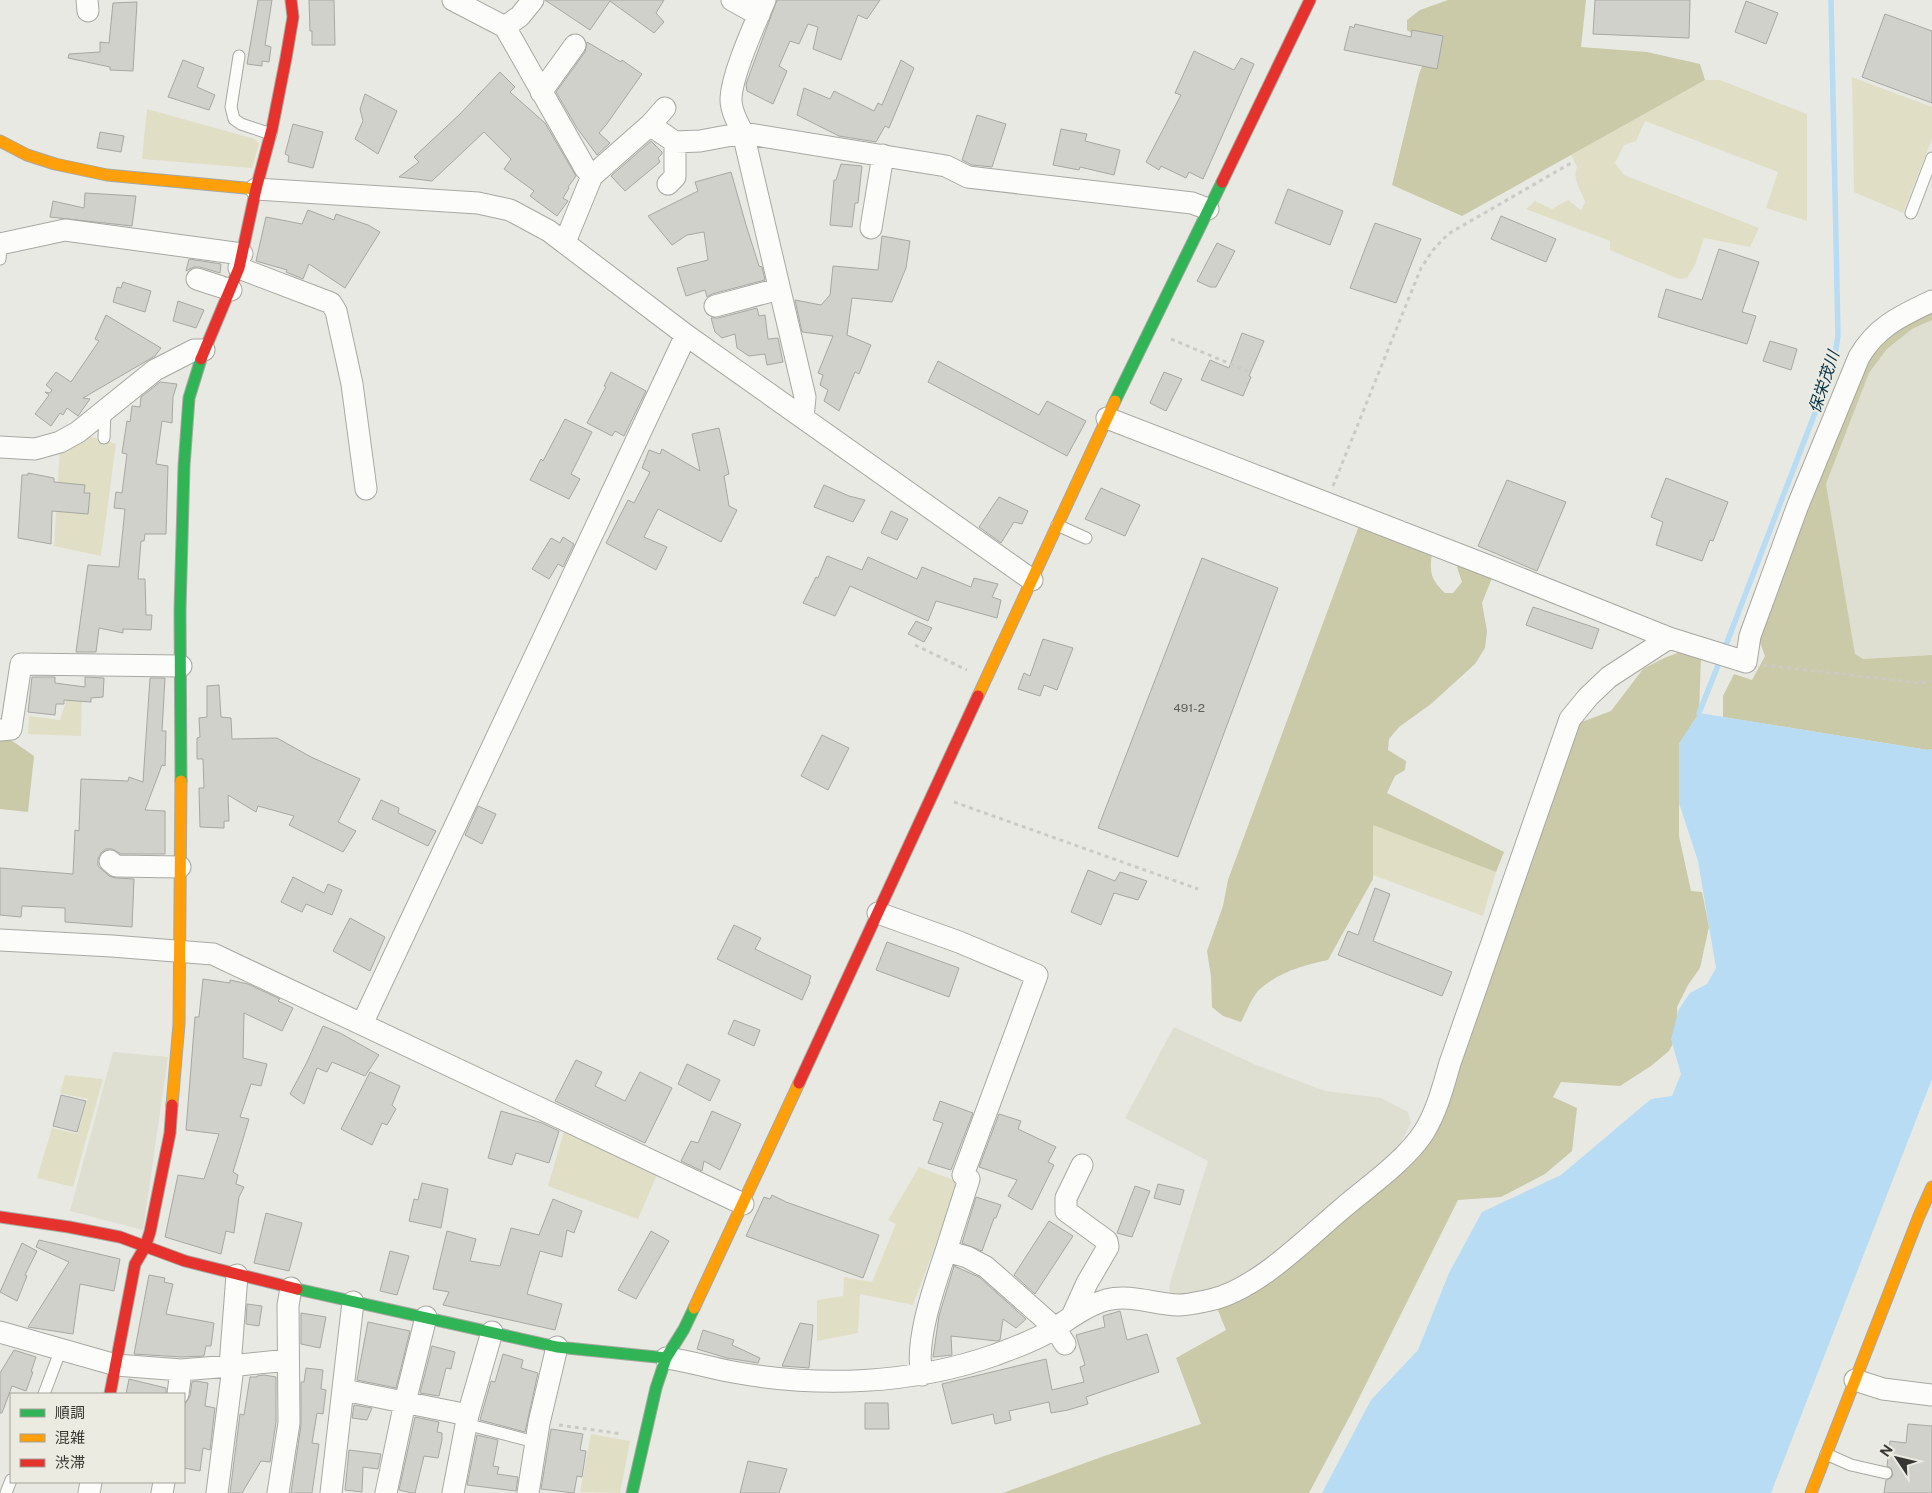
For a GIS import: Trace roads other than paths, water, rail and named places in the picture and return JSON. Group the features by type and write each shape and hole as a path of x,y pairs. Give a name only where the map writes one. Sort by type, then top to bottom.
{"street":[{"path":"110,1393 135,1264 145,1247 150,1232 170,1134 179,1024 180,610 184,466 189,398 204,350 231,290 241,261 256,189 271,134 293,17 291,0"},
{"path":"453,0 505,27 585,168 592,176"},
{"path":"505,27 520,16 533,0"},
{"path":"732,0 762,8 736,74 731,101 743,133 805,397 803,418"},
{"path":"632,1493 656,1388 666,1358 684,1329 743,1204 1107,418 1310,0"},
{"path":"541,92 574,45"},
{"path":"565,242 592,176 650,125 665,108"},
{"path":"650,125 675,142 700,141 743,133 946,166 968,177 1192,203 1208,208"},
{"path":"0,141 27,155 55,164 107,175 256,189 478,203 510,210 565,242 686,335 1032,580"},
{"path":"668,184 675,177 675,142"},
{"path":"871,228 883,155"},
{"path":"0,249 65,230 241,261 331,303 341,329 352,384 366,490"},
{"path":"197,279 231,290"},
{"path":"715,306 779,288"},
{"path":"1107,418 1669,638 1746,662 1750,636 1795,515 1859,358 1867,343 1891,322 1932,301"},
{"path":"362,1024 686,335"},
{"path":"0,447 35,449 60,442 78,432 155,370 194,350 204,350"},
{"path":"0,1217 69,1227 120,1238 185,1261 237,1275 558,1347 682,1360 733,1372 790,1380 841,1382 908,1378 995,1355 1064,1329 1102,1301 1124,1297 1180,1305 1212,1300 1243,1287 1278,1263 1396,1164 1424,1132 1440,1098 1453,1054 1570,719 1588,697 1609,677 1669,638"},
{"path":"0,730 11,729 21,664 181,666"},
{"path":"110,861 116,866 180,867"},
{"path":"878,912 959,942 1037,975 963,1175 969,1179 927,1310 919,1364 922,1375"},
{"path":"0,940 213,954 743,1204"},
{"path":"1064,1329 1108,1247 1107,1241 1066,1211 1066,1198 1082,1165"},
{"path":"1811,1493 1855,1380 1925,1218 1932,1187"},
{"path":"946,1251 967,1257 986,1266 1064,1329"},
{"path":"218,1493 232,1374 230,1366 237,1275"},
{"path":"278,1493 288,1423 288,1305 291,1288"},
{"path":"331,1493 353,1302"},
{"path":"386,1493 405,1402 426,1317"},
{"path":"0,1332 116,1365 181,1370 288,1360"},
{"path":"453,1493 467,1420 492,1332"},
{"path":"528,1493 537,1433 558,1347"},
{"path":"178,1393 181,1370"},
{"path":"1855,1380 1884,1390 1932,1395"},
{"path":"344,1390 405,1402 467,1420"}],"lane":[{"path":"239,56 230,107 234,119 241,124 271,134"},
{"path":"1911,212 1932,158"},
{"path":"104,438 105,410"},
{"path":"1057,525 1086,538"},
{"path":"44,1393 60,1350"},
{"path":"467,1420 537,1433"},
{"path":"1826,1454 1851,1465 1886,1473"}],"water":[{"path":"1699,713 1928,750 1932,749 1932,1079 1771,1493 1322,1493 1371,1400 1418,1350 1449,1273 1482,1212 1561,1175 1651,1099 1672,1096 1681,1074 1671,1039 1679,1009 1690,993 1707,984 1716,968 1698,861 1679,803 1679,744"}],"waterway":[{"name":"保栄茂川","path":"1724,650 1833,366 1838,336 1831,0"},
{"name":"保栄茂川","path":"1699,713 1721,658"}]}
